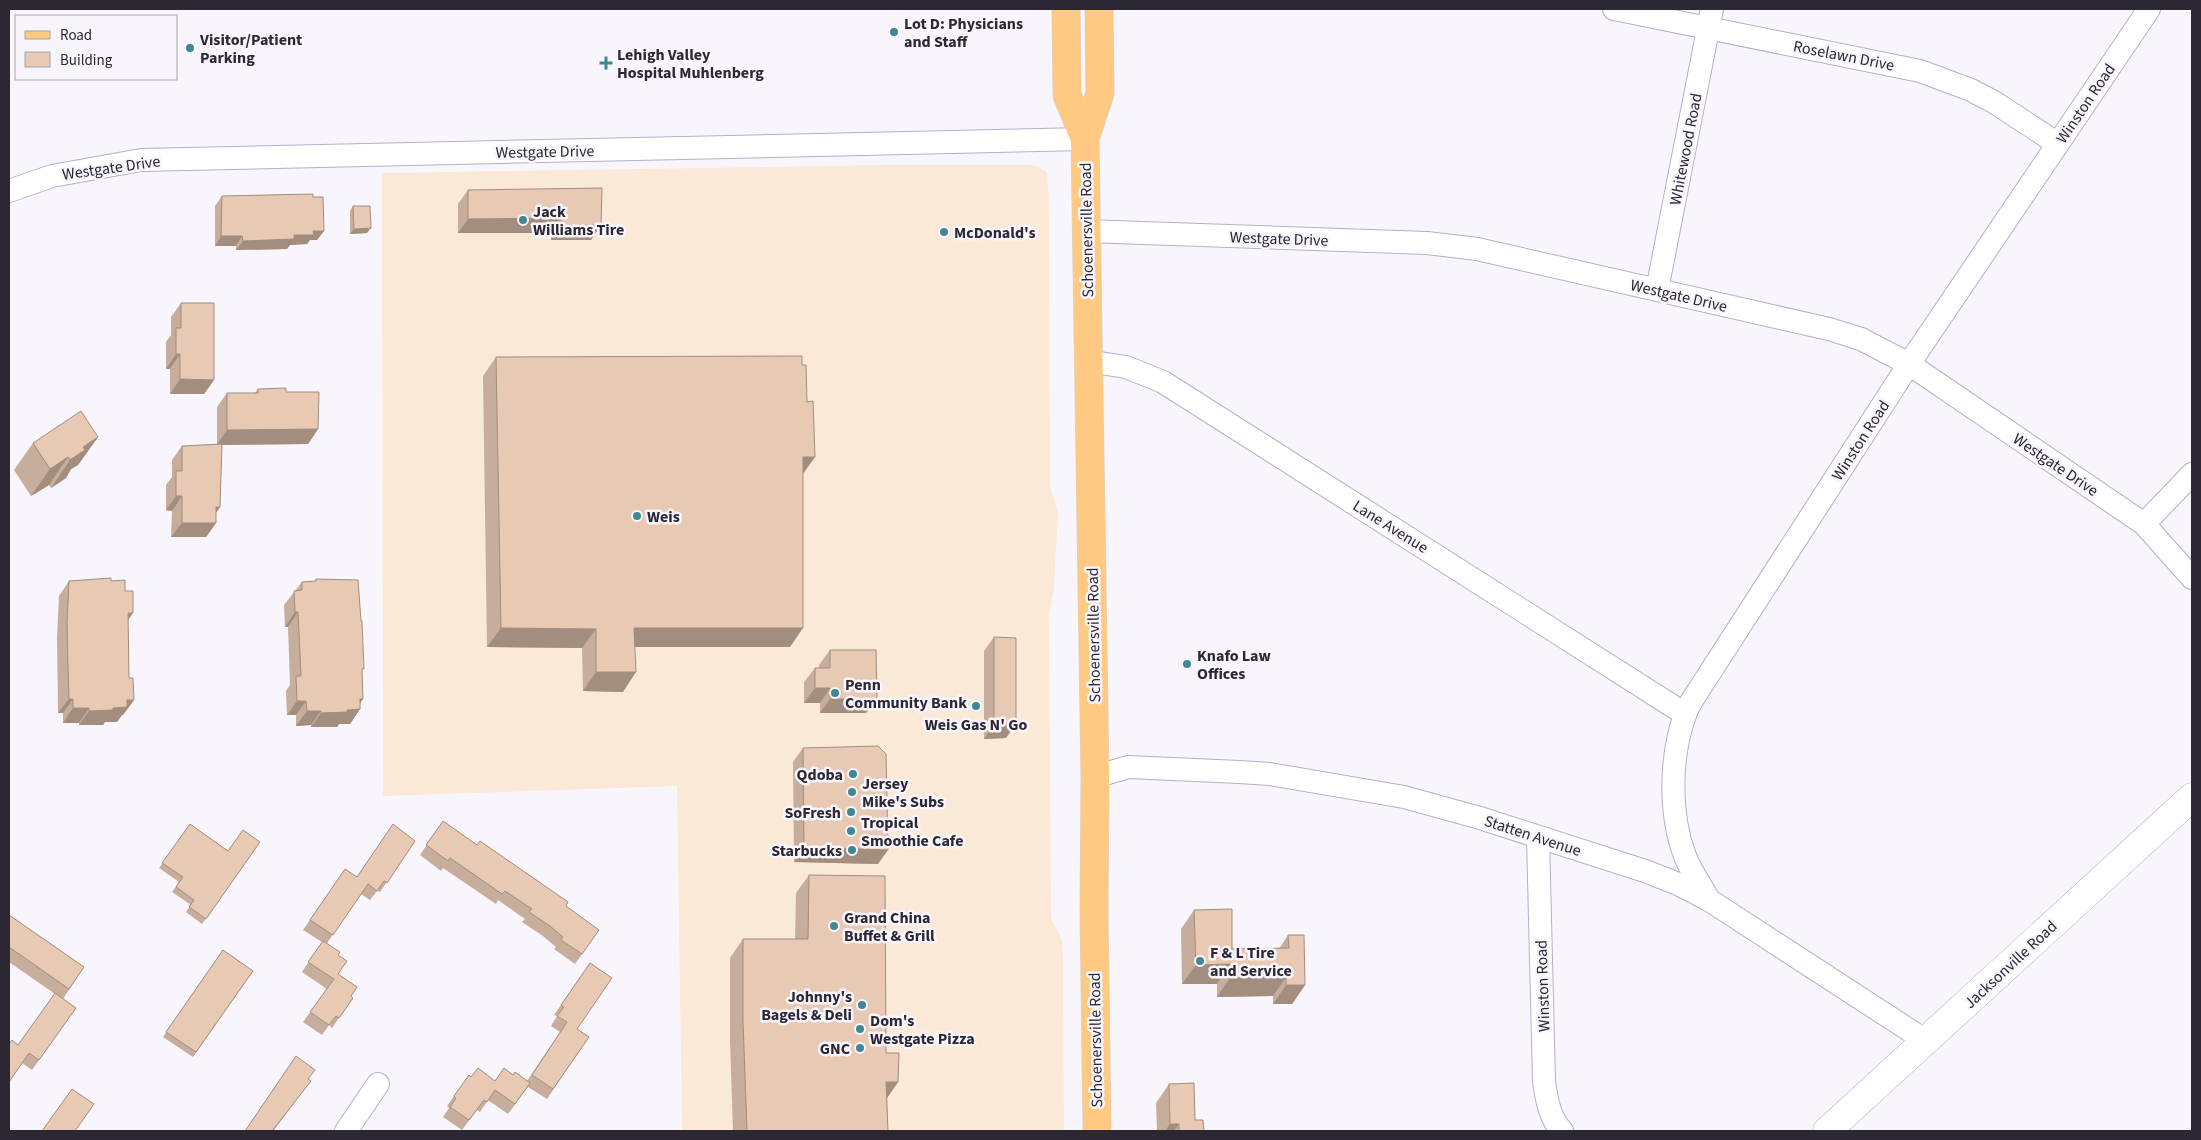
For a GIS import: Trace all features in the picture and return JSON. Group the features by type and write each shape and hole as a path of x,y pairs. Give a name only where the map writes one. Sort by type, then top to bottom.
{"main road":[{"name":"Schoenersville Road","path":"1066,9 1067,95 1085,139"},
{"name":"Schoenersville Road","path":"1097,1131 1094,912 1095,777 1085,139 1100,93 1100,9"}],"street":[{"name":"Roselawn Drive","path":"1614,9 1710,18 1920,70 1944,78 1994,102 2058,144"},
{"name":"Winston Road","path":"1709,900 1684,855 1676,823 1674,779 1677,746 1685,714 1908,364 2149,9"},
{"name":"Whitewood Road","path":"1657,290 1710,18"},
{"name":"Westgate Drive","path":"9,191 52,176 141,160 1085,139"},
{"name":"Westgate Drive","path":"1086,231 1427,243 1478,249 1830,329 1861,339 1908,364 2144,524 2192,578"},
{"name":"Lane Avenue","path":"1087,360 1126,367 1163,382 1685,714"},
{"path":"2144,524 2192,474"},
{"name":"Statten Avenue","path":"1095,777 1128,767 1270,774 1404,797 1442,806 1678,884 1709,900 1926,1041"},
{"name":"Jacksonville Road","path":"1828,1131 2192,797"},
{"name":"Winston Road","path":"1538,837 1544,1082 1547,1106 1556,1125 1562,1131"},
{"path":"346,1131 378,1084"}],"shaded area":[{"path":"884,165 1031,165 1039,167 1047,173 1049,200 1050,487 1058,512 1054,587 1049,615 1051,918 1062,940 1063,953 1064,1131 682,1131 677,786 383,797 382,173"}],"building":[{"path":"602,188 601,225 561,226 561,218 468,219 468,190"},
{"path":"313,194 313,197 323,197 324,231 313,231 314,235 294,235 294,239 243,241 242,236 221,236 222,196"},
{"path":"353,206 370,206 371,228 354,229"},
{"path":"181,303 214,303 214,380 180,379 180,354 176,354 176,328 181,328"},
{"path":"802,356 802,365 806,365 807,402 813,401 815,457 803,457 803,628 634,628 636,672 596,672 596,629 501,628 496,357"},
{"path":"286,388 286,392 319,392 318,429 227,430 227,393 258,393 258,389"},
{"path":"81,411 98,437 83,447 85,450 70,460 68,457 50,469 33,443"},
{"path":"222,444 220,507 216,507 216,523 182,523 182,496 176,496 176,471 182,471 182,446"},
{"path":"111,578 111,581 125,580 125,591 133,591 133,613 128,613 129,678 133,678 134,700 127,700 127,707 113,708 113,710 89,711 89,708 73,708 73,699 69,699 68,668 67,622 69,581"},
{"path":"316,579 358,580 364,669 362,669 363,699 360,699 360,709 347,710 347,712 321,713 321,711 307,711 306,701 297,701 296,676 301,676 298,612 295,612 294,591 302,590 302,582 316,581"},
{"path":"994,637 1016,638 1016,724 994,725"},
{"path":"830,650 876,650 877,699 830,699 830,688 815,688 815,668 830,668"},
{"path":"878,746 886,754 888,850 804,847 803,748"},
{"path":"443,821 477,845 480,841 568,902 566,906 599,930 582,954 561,940 563,937 550,926 529,912 532,909 505,891 502,894 450,858 448,861 426,845"},
{"path":"190,824 228,851 243,830 260,842 206,919 189,907 194,900 176,887 183,877 162,863"},
{"path":"393,824 415,841 387,883 384,881 377,891 368,884 333,935 310,920 345,869 357,877"},
{"path":"809,875 885,876 886,1053 899,1053 898,1082 886,1082 888,1131 747,1131 743,1021 743,939 808,939"},
{"path":"1232,909 1232,949 1289,948 1288,935 1304,935 1305,985 1286,985 1286,977 1230,978 1230,964 1196,965 1194,910"},
{"path":"9,915 84,967 69,989 9,947"},
{"path":"323,941 340,952 338,955 347,961 338,974 357,987 351,996 353,998 339,1018 336,1016 329,1025 310,1012 334,979 308,962"},
{"path":"223,950 253,971 196,1052 166,1032"},
{"path":"590,963 612,978 577,1029 589,1037 553,1089 532,1075 567,1022 557,1016 564,1007 561,1005"},
{"path":"55,993 76,1008 39,1060 29,1053 9,1082 9,1044 12,1040 18,1045"},
{"path":"296,1056 315,1070 308,1079 311,1081 272,1131 245,1131"},
{"path":"478,1068 495,1081 504,1068 513,1075 515,1072 530,1083 515,1104 495,1090 487,1102 484,1100 469,1120 450,1107 456,1098 454,1096 469,1075 471,1077"},
{"path":"1194,1083 1195,1120 1203,1120 1204,1131 1179,1131 1179,1124 1170,1124 1169,1084"},
{"path":"72,1089 94,1104 75,1131 42,1131"}],"place":[{"name":"Lot D: Physicians and Staff","path":"894,32"},
{"name":"Visitor/Patient Parking","path":"190,48"},
{"name":"Lehigh Valley Hospital Muhlenberg","path":"606,63"},
{"name":"Jack Williams Tire","path":"523,220"},
{"name":"McDonald's","path":"944,232"},
{"name":"Weis","path":"637,516"},
{"name":"Knafo Law Offices","path":"1187,664"},
{"name":"Penn Community Bank","path":"835,693"},
{"name":"Weis Gas N' Go","path":"976,706"},
{"name":"Qdoba","path":"853,774"},
{"name":"Jersey Mike's Subs","path":"852,792"},
{"name":"SoFresh","path":"851,812"},
{"name":"Tropical Smoothie Cafe","path":"851,831"},
{"name":"Starbucks","path":"852,850"},
{"name":"Grand China Buffet & Grill","path":"834,926"},
{"name":"F & L Tire and Service","path":"1200,961"},
{"name":"Johnny's Bagels & Deli","path":"862,1005"},
{"name":"Dom's Westgate Pizza","path":"860,1029"},
{"name":"GNC","path":"860,1048"}]}
